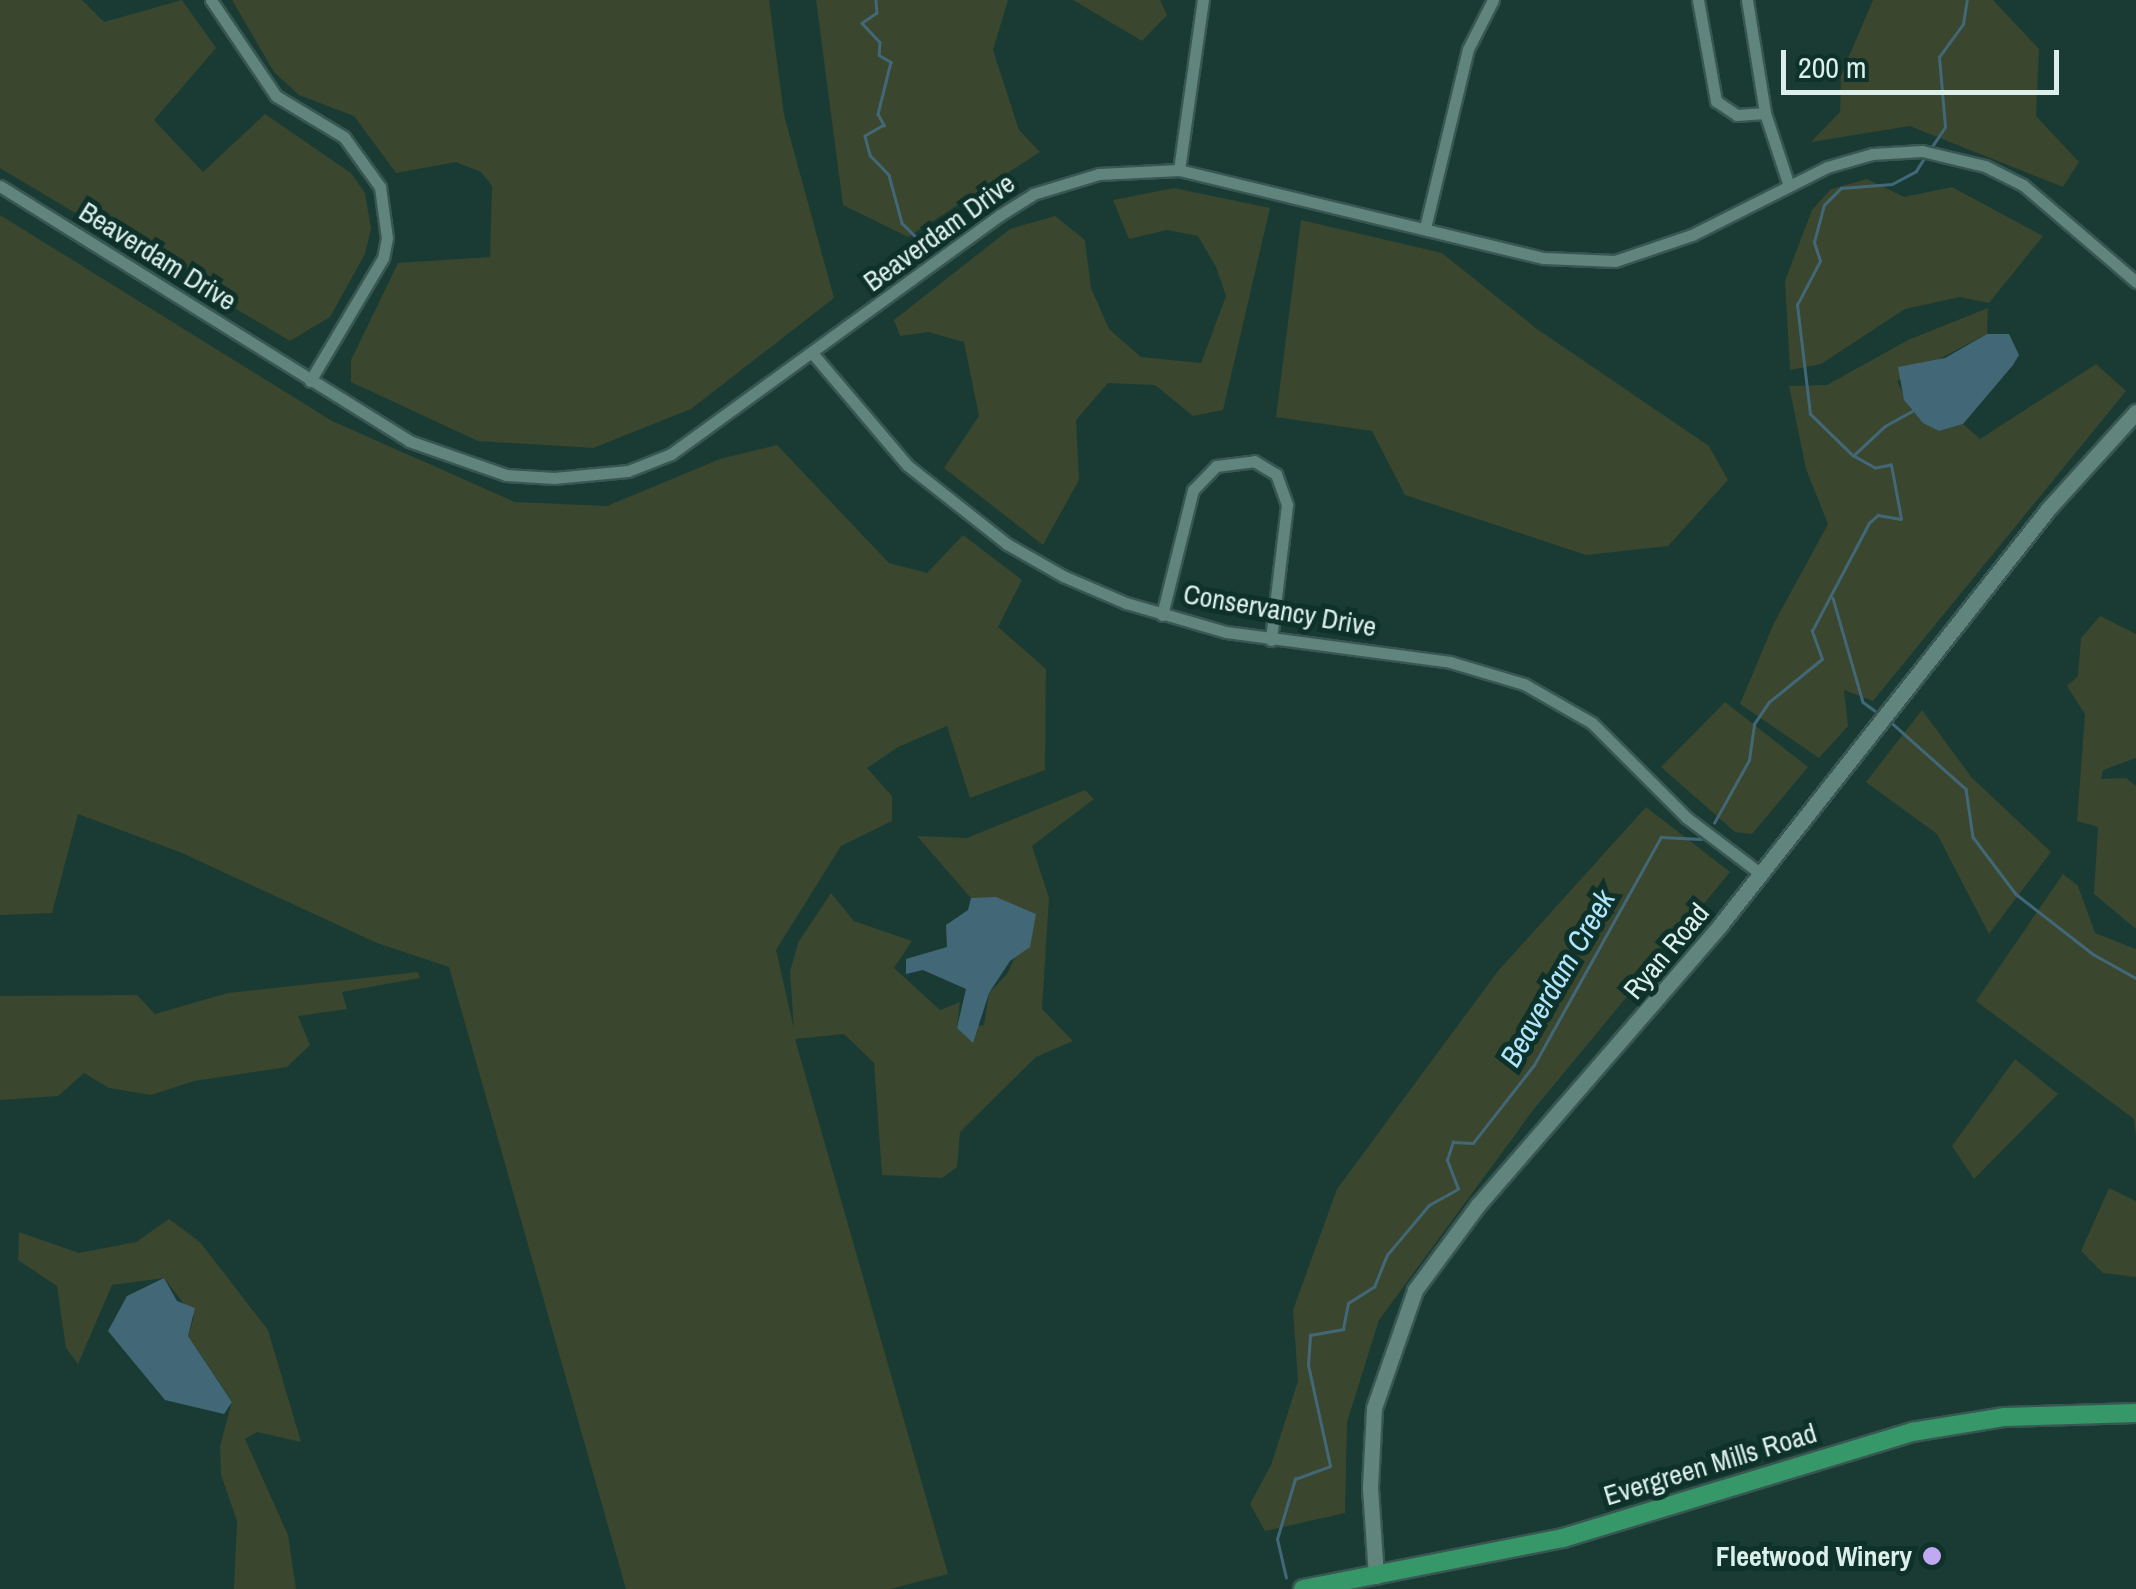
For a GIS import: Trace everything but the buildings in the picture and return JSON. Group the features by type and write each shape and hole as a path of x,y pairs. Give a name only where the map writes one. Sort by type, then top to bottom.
{"main road":[{"name":"Ryan Road","path":"1376,1583 1370,1487 1374,1408 1415,1290 1478,1206 1761,874 2049,508 2136,412"},
{"name":"Evergreen Mills Road","path":"1302,1589 1376,1583 1563,1538 1912,1432 2005,1417 2136,1414"}],"street":[{"path":"211,0 276,96 344,137 380,187 387,238 382,258 310,382"},
{"path":"1180,170 1203,0"},
{"path":"1425,228 1468,50 1492,0"},
{"path":"1698,0 1716,101 1737,115 1765,113"},
{"path":"1747,0 1765,113 1788,184"},
{"name":"Beaverdam Drive","path":"0,186 409,442 506,475 592,477 671,454 1033,194 1099,174 1180,170 1544,258 1615,261 1692,235 1788,184 1855,157 1928,152 1985,166 2038,194 2136,282"},
{"name":"Conservancy Drive","path":"813,354 907,465 992,532 1063,576 1162,615 1271,640 1450,662 1524,684 1592,723 1687,818 1761,874"},
{"path":"1162,615 1194,490 1216,466 1254,461 1276,474 1287,505 1271,640"}],"green space":[{"path":"0,0 82,0 104,22 182,0 216,48 154,120 203,172 265,114 351,173 365,193 371,229 365,254 330,317 290,341 0,168"},
{"path":"232,0 769,0 784,115 834,298 691,409 593,448 478,441 351,382 351,360 398,263 490,257 492,186 481,172 456,162 396,173 354,116 299,95 274,72"},
{"path":"816,0 1008,0 993,50 1019,130 1040,152 908,237 843,205"},
{"path":"1073,0 1160,0 1167,15 1142,41"},
{"path":"1873,0 1993,0 2039,49 2036,116 2079,162 2063,187 1910,126 1811,142 1840,112 1841,75"},
{"path":"1867,179 1904,197 1952,187 2043,236 1989,303 1960,297 1905,309 1821,364 1790,370 1785,281 1812,210 1831,189"},
{"path":"1174,188 1270,208 1223,410 1193,416 1155,385 1108,383 1076,420 1079,480 1043,545 944,468 979,416 964,342 928,332 900,336 894,320 1010,229 1055,216 1085,240 1091,288 1109,329 1141,357 1201,363 1226,296 1216,267 1198,236 1167,230 1129,239 1113,200"},
{"path":"0,215 332,421 515,502 607,506 720,459 777,445 889,563 927,573 963,535 1022,580 998,627 1046,669 1045,770 970,798 947,726 898,747 867,768 892,796 892,821 841,846 776,950 794,1029 790,971 799,941 831,893 854,921 912,941 894,968 940,1010 960,1002 957,1028 984,1025 989,993 1007,974 1036,915 971,898 917,836 967,838 1085,790 1094,799 1032,846 1049,898 1042,1009 1073,1041 1036,1057 960,1132 957,1167 942,1178 882,1175 874,1063 844,1034 795,1039 948,1574 890,1589 626,1589 449,967 377,943 182,853 78,814 52,913 0,915"},
{"path":"1301,220 1442,253 1537,329 1709,446 1728,480 1668,546 1586,555 1405,495 1372,431 1276,417"},
{"path":"1988,308 1987,334 1897,381 1912,411 1939,431 1963,424 1980,439 2096,364 2126,391 1873,701 1844,690 1848,726 1819,758 1740,704 1774,623 1828,524 1806,469 1789,386 1827,385 1908,340"},
{"path":"2100,616 2136,634 2136,758 2103,770 2101,779 2126,778 2136,786 2136,929 2094,894 2098,827 2077,821 2085,714 2067,686 2078,676 2081,638"},
{"path":"1725,702 1808,767 1752,834 1735,832 1661,767"},
{"path":"1922,710 1972,778 2051,852 1989,934 1937,834 1866,782"},
{"path":"1646,807 1730,872 1534,1109 1379,1320 1347,1422 1345,1513 1265,1531 1250,1504 1271,1465 1298,1381 1293,1310 1337,1189 1498,971"},
{"path":"2063,874 2078,886 2095,933 2136,949 2136,1136 2134,1119 1976,1001"},
{"path":"418,972 420,978 342,992 347,1009 298,1016 310,1045 287,1067 194,1081 151,1095 109,1088 84,1073 58,1096 0,1100 0,996 137,995 155,1014 228,993"},
{"path":"2015,1059 2058,1094 1974,1179 1952,1146"},
{"path":"2109,1188 2136,1201 2136,1277 2103,1273 2081,1251"},
{"path":"169,1219 200,1242 268,1330 301,1442 257,1432 245,1439 288,1535 296,1589 234,1589 237,1521 221,1475 220,1447 232,1401 188,1336 194,1317 164,1278 112,1285 78,1364 66,1348 57,1286 18,1260 19,1232 79,1253 136,1242"}],"water":[{"path":"1987,334 2009,334 2019,355 2013,365 1963,424 1939,431 1923,423 1904,400 1898,367 1945,358"},
{"path":"996,897 1036,914 1030,947 1010,961 989,993 973,1043 957,1028 966,989 923,970 906,974 906,959 947,947 946,925 968,910 971,898"},
{"path":"164,1278 177,1301 195,1308 188,1336 232,1402 224,1414 165,1400 108,1331 127,1296"}],"waterway":[{"path":"876,0 877,13 862,23 880,42 879,55 891,62 878,114 884,125 865,136 870,155 889,175 902,223 921,242"},
{"name":"Beaverdam Creek","path":"1931,148 1945,127 1939,57 1963,24 1967,0"},
{"name":"Beaverdam Creek","path":"1714,823 1749,760 1754,724 1769,702 1822,659 1812,631 1869,523 1878,515 1901,519 1891,465 1875,468 1853,456 1810,414 1797,305 1820,261 1814,242 1824,205 1841,188 1892,184 1916,171 1926,155"},
{"path":"1854,455 1885,426 1912,411"},
{"path":"1833,598 1863,702 1874,710"},
{"path":"1893,724 1966,789 1973,837 2016,894 2093,954 2136,978"},
{"name":"Beaverdam Creek","path":"1286,1578 1277,1539 1295,1479 1330,1466 1308,1365 1310,1335 1343,1329 1348,1303 1374,1287 1387,1255 1429,1205 1458,1189 1447,1160 1453,1142 1473,1143 1534,1065 1661,837 1701,839"}],"place":[{"name":"Fleetwood Winery","path":"1932,1556"}]}
